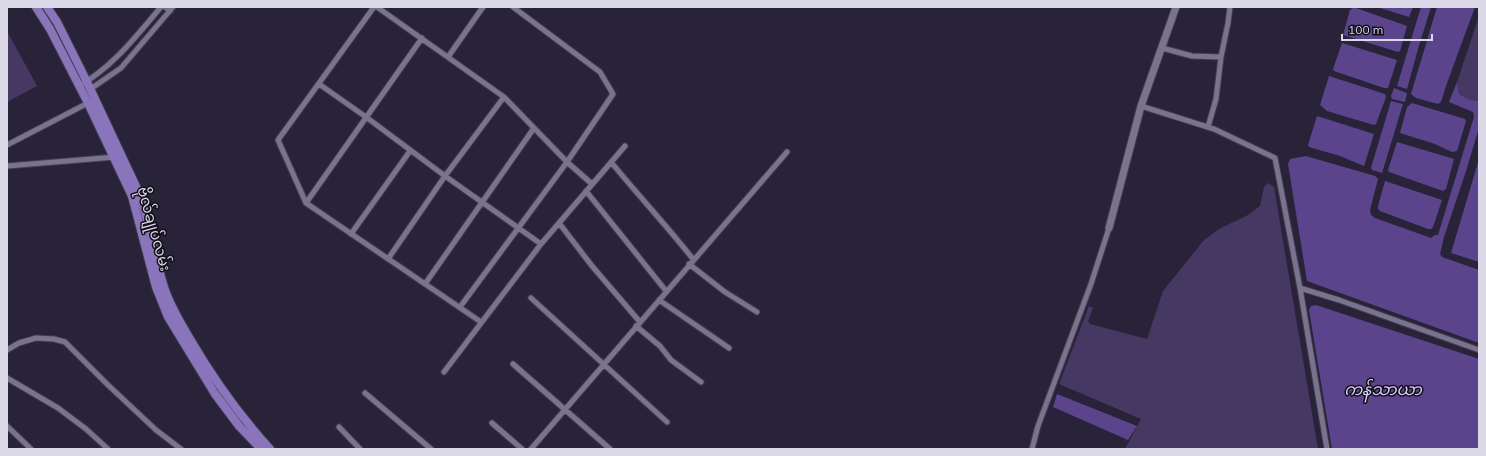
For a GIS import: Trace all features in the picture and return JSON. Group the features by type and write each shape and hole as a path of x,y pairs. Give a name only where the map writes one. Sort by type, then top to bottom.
{"main road":[{"name":"ဗိုလ်ချုပ်လမ်း","path":"36,7 85,88 139,193 144,207 164,287 172,308 221,388 243,419 270,449"},
{"name":"ဗိုလ်ချုပ်လမ်း","path":"47,7 57,22 85,88 88,102 132,196 156,287 168,317 215,394 239,426 260,449"}],"street":[{"path":"85,88 115,59 161,7"},
{"path":"85,88 121,68 171,9 165,7"},
{"path":"374,7 278,140 306,202 481,322"},
{"path":"377,7 504,97 566,162 592,184"},
{"path":"448,57 482,7"},
{"path":"460,307 566,162 613,94 600,72 513,7"},
{"path":"1032,449 1038,426 1091,284 1109,228 1141,106 1176,7"},
{"path":"1208,127 1216,99 1230,7"},
{"path":"306,202 422,38"},
{"path":"1162,48 1192,56 1222,57"},
{"path":"319,84 541,244"},
{"path":"388,259 445,176 504,97"},
{"path":"7,145 88,102"},
{"path":"1141,106 1208,127 1275,158 1300,288 1327,449"},
{"path":"425,284 534,128"},
{"path":"444,372 541,244 625,146"},
{"path":"351,234 410,151"},
{"path":"531,449 691,261 787,152"},
{"path":"7,166 115,157"},
{"path":"611,162 645,203 668,227 691,261 725,292 757,312"},
{"path":"586,191 666,291"},
{"path":"559,223 638,324 660,346 671,360 701,382"},
{"path":"1300,288 1479,350"},
{"path":"532,298 603,365 667,422"},
{"path":"659,300 729,348"},
{"path":"7,350 19,343 36,338 54,339 65,342 156,430 181,449"},
{"path":"513,364 610,449"},
{"path":"7,378 58,408 86,429 108,449"},
{"path":"365,393 431,449"},
{"path":"492,423 522,449"},
{"path":"7,426 31,449"},
{"path":"339,427 360,449"}],"shaded area":[{"path":"1479,16 1479,101 1470,100 1459,94 1457,82"},
{"path":"7,31 37,86 7,102"},
{"path":"1268,183 1274,187 1318,449 1125,449 1141,419 1059,384 1089,306 1093,308 1088,321 1090,324 1147,339 1163,291 1204,240 1219,229 1248,215 1260,206 1264,187"}],"water":[{"path":"1377,7 1413,7 1409,17"},
{"path":"1421,7 1431,7 1407,89 1397,86"},
{"path":"1437,7 1475,7 1441,102 1438,104 1416,98 1411,94"},
{"path":"1353,8 1407,26 1400,51 1398,52 1343,35 1350,10"},
{"path":"1342,43 1397,60 1388,88 1384,88 1334,71 1333,69"},
{"path":"1329,76 1385,94 1386,97 1376,124 1374,125 1327,111 1320,105"},
{"path":"1457,82 1459,94 1470,100 1479,101 1479,128 1444,237 1440,254 1442,257 1479,270 1479,343 1307,281 1288,164 1290,159 1306,156 1375,176 1378,179 1370,210 1371,215 1375,218 1431,238 1438,235 1474,117 1473,112 1449,102"},
{"path":"1394,88 1407,93 1405,102 1392,99 1391,96"},
{"path":"1391,101 1403,104 1382,173 1372,170 1371,168"},
{"path":"1412,103 1465,119 1466,121 1457,151 1452,152 1435,144 1400,133 1407,107"},
{"path":"1317,116 1374,134 1364,166 1340,156 1309,147 1308,145"},
{"path":"1397,142 1454,159 1446,189 1443,191 1389,172 1388,170"},
{"path":"1479,159 1479,262 1451,253"},
{"path":"1385,181 1442,200 1431,229 1378,209"},
{"name":"ကန်သာယာ","path":"1316,305 1479,359 1479,449 1332,449 1309,310 1311,306"},
{"path":"1057,394 1137,426 1128,440 1053,407"}]}
